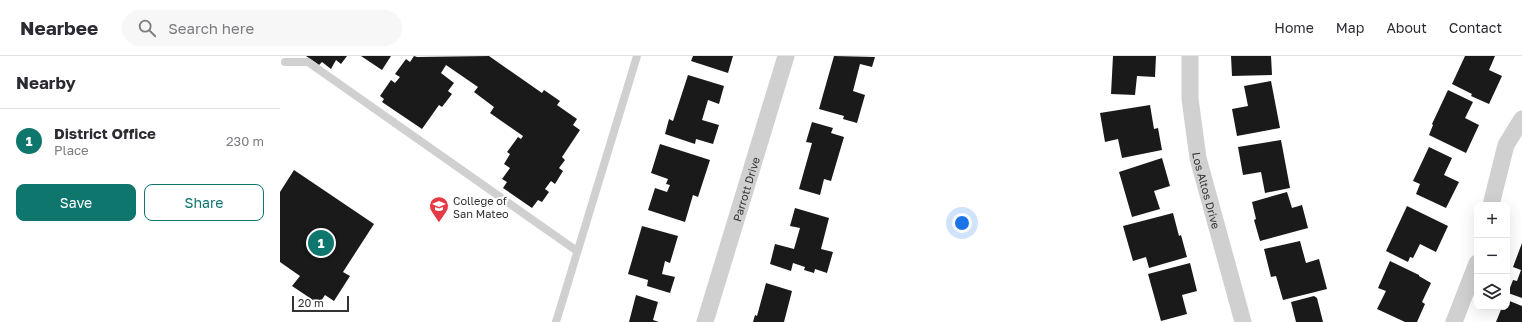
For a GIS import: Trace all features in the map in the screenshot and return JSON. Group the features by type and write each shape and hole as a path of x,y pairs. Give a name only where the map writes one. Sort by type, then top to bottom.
{"street":[{"name":"Parrott Drive","path":"705,322 786,56"},
{"name":"Los Altos Drive","path":"1190,56 1190,99 1198,158 1243,322"},
{"path":"1492,202 1506,145 1522,119"},
{"path":"1454,322 1474,271"}],"lane":[{"path":"556,322 637,56"},
{"path":"286,62 308,62 577,251"}],"building":[{"path":"306,56 347,56 341,64 336,60 331,69 322,62 319,65"},
{"path":"361,56 391,56 382,70"},
{"path":"414,56 489,56 542,93 544,90 560,101 557,105 577,119 573,125 580,130 562,157 565,160 559,168 563,171 555,184 551,181 545,189 549,192 542,202 538,200 532,208 503,188 507,182 502,179 510,168 504,164 510,154 507,152 518,137 521,139 523,136 490,113 494,107 474,92 478,87 446,65 441,73 454,83 448,91 452,94 442,107 439,105 422,129 382,102 384,99 380,96 391,80 395,83 400,77 395,74 406,59 410,62"},
{"path":"693,56 733,56 728,73 691,61"},
{"path":"834,56 875,57 872,67 860,64 853,91 865,95 857,123 843,119 844,116 819,109"},
{"path":"1113,56 1156,56 1155,77 1137,76 1135,95 1111,94"},
{"path":"1231,56 1271,56 1272,75 1232,76"},
{"path":"1465,56 1495,56 1489,70 1502,76 1489,104 1471,96 1472,94 1452,84"},
{"path":"688,75 724,86 719,104 708,100 702,120 719,125 713,144 696,139 695,144 665,134 669,119 673,121"},
{"path":"1271,81 1280,128 1237,136 1232,109 1248,106 1244,86"},
{"path":"1448,90 1473,102 1465,118 1479,125 1466,153 1429,135 1433,125 1432,124"},
{"path":"1150,105 1154,129 1158,128 1162,150 1122,158 1118,139 1105,142 1100,113"},
{"path":"812,122 833,128 831,133 844,137 831,181 824,179 820,195 799,189 812,143 806,142"},
{"path":"1281,140 1290,188 1265,193 1261,172 1243,175 1238,147"},
{"path":"660,144 710,160 698,197 693,195 685,222 648,210 655,188 667,192 670,185 666,184 668,179 651,173"},
{"path":"1429,147 1452,158 1444,175 1459,182 1446,208 1416,194 1420,184 1413,181"},
{"path":"1162,158 1170,186 1154,191 1160,209 1132,217 1119,172"},
{"path":"294,170 374,224 343,272 350,276 334,301 325,295 319,304 292,286 300,276 280,262 280,192"},
{"path":"1287,192 1292,208 1302,205 1308,228 1260,241 1254,220 1256,219 1252,202"},
{"path":"1407,206 1448,226 1436,252 1420,244 1413,258 1410,257 1408,262 1386,251"},
{"path":"795,208 829,218 821,249 833,252 827,273 815,269 814,273 804,270 805,267 793,263 791,271 770,264 775,244 794,249 800,228 790,226"},
{"path":"1173,213 1179,236 1181,235 1187,257 1149,268 1146,257 1133,261 1123,226"},
{"path":"642,226 678,236 670,263 665,261 662,274 675,277 670,293 647,286 648,280 628,274"},
{"path":"1300,241 1306,263 1319,259 1327,289 1283,300 1276,276 1271,277 1264,249"},
{"path":"1522,243 1522,298 1510,294 1510,288 1513,280 1517,281 1521,270 1513,267"},
{"path":"1390,261 1419,275 1431,283 1422,302 1425,304 1417,322 1405,322 1377,309 1386,291 1378,288"},
{"path":"1190,263 1197,291 1182,295 1187,314 1161,321 1148,274"},
{"path":"766,283 792,291 784,322 753,322 755,315 757,316"},
{"path":"636,295 658,302 653,320 659,322 629,322"},
{"path":"1314,296 1317,298 1323,322 1296,322 1291,302"},
{"path":"1510,301 1522,306 1522,322 1496,322 1501,310 1510,310"}],"place":[{"name":"College of San Mateo","path":"439,223"},
{"name":"District Office","path":"321,243"}]}
